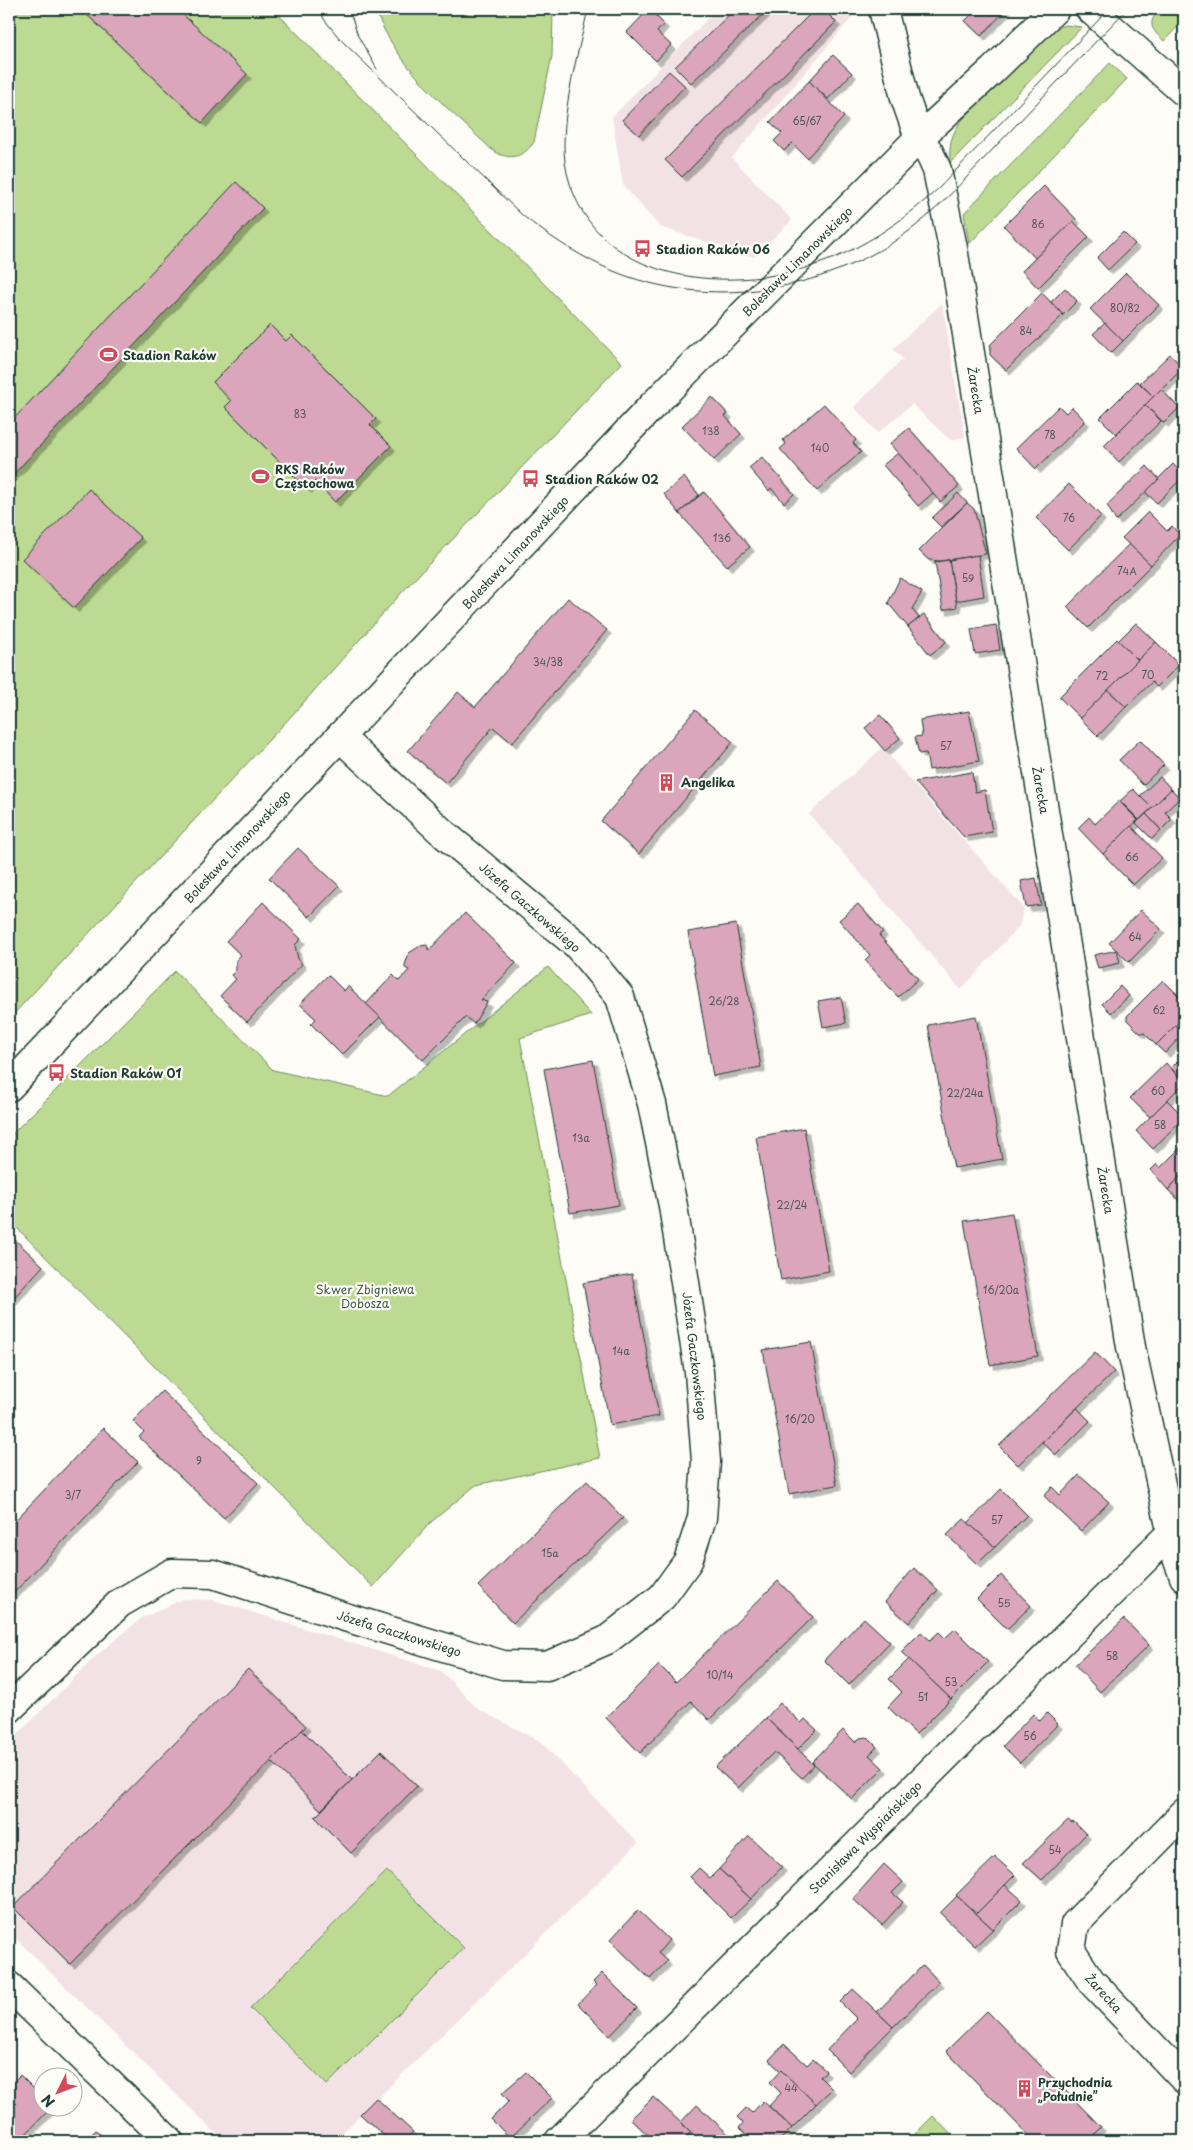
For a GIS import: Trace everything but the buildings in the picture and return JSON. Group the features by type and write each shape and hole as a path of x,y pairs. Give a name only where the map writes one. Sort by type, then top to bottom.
{"street":[{"name":"Żarecka","path":"883,9 905,98 919,138 929,152 937,170 953,248 1131,1348 1177,1558 1184,1577"},
{"name":"Bolesława Limanowskiego","path":"9,1087 652,406 919,138 993,70 1055,9"},
{"path":"1090,9 1184,92"},
{"name":"Józefa Gaczkowskiego","path":"9,1709 120,1603 172,1573 213,1574 345,1617 503,1665 547,1666 607,1640 662,1597 688,1561 702,1518 706,1461 699,1372 673,1206 652,1104 620,996 577,945 444,834 340,737"},
{"name":"Stanisława Wyspiańskiego","path":"559,2141 1172,1532"},
{"name":"Żarecka","path":"1184,1812 1075,1924 1071,1951 1091,1981 1184,2079"},
{"path":"9,1986 169,2141"}],"shaded area":[{"path":"717,9 855,9 856,13 732,158 792,220 754,257 660,227 623,185 612,117"},
{"path":"942,303 965,437 950,440 912,404 878,433 854,407 903,359 893,349"},
{"path":"882,748 1024,908 1019,926 961,990 809,814"},
{"path":"183,1599 213,1600 441,1671 478,1709 541,1742 638,1843 334,2141 224,2141 9,1932 9,1743 99,1653 142,1618"}],"green space":[{"name":"RKS Raków Częstochowa","path":"9,9 273,9 622,363 405,589 295,712 9,1019"},
{"path":"375,9 553,9 552,56 534,142 530,148 520,155 508,157 491,149 440,102 409,68 384,30"},
{"path":"1159,9 1184,9 1184,20 1164,41 1152,26 1155,14"},
{"path":"1065,25 1082,27 950,163 952,140 955,130 962,120 1040,41 1052,30"},
{"path":"1110,63 1127,79 969,244 964,213"},
{"name":"Skwer Zbigniewa Dobosza","path":"548,967 591,1015 520,1038 600,1458 476,1485 430,1523 373,1587 9,1220 9,1137 175,971 273,1070 388,1096"},
{"path":"387,1871 464,1948 327,2085 250,2008"},
{"path":"933,2116 957,2141 908,2141"}],"tram line":[{"path":"319,9 324,19 340,39 522,215 541,229 591,261 638,280 676,288 714,292 753,290 791,284 829,273 864,258 898,239 949,196 1127,9"},
{"path":"349,9 358,36 377,69"},
{"path":"588,9 574,69 564,134 564,155 567,173 583,213 609,242 642,263 680,275 721,279 763,277 804,268 841,255 893,225 940,187 1109,9"}],"place":[{"name":"Stadion Raków 06","path":"642,249"},
{"name":"Stadion Raków","path":"109,355"},
{"name":"RKS Raków Częstochowa","path":"261,476"},
{"name":"Stadion Raków 02","path":"531,479"},
{"name":"Angelika","path":"667,782"},
{"name":"Stadion Raków 01","path":"56,1073"},
{"name":"Przychodnia „Południe”","path":"1024,2089"}]}
